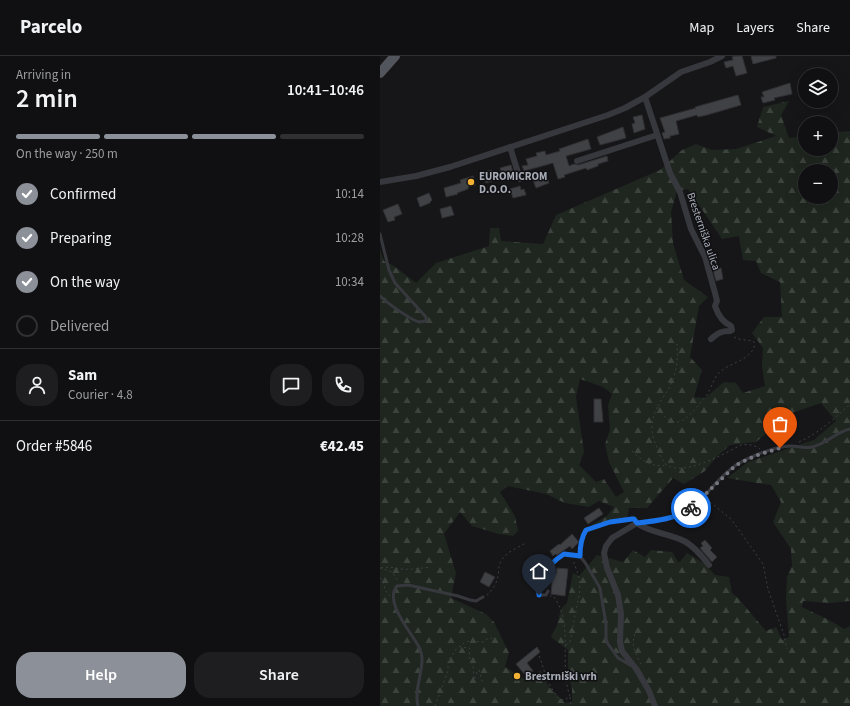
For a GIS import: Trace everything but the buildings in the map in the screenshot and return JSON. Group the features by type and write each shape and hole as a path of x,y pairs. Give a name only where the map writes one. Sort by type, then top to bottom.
{"main road":[{"path":"380,73 396,56"}],"street":[{"path":"380,182 416,176 450,167 608,115 645,97 682,72 722,56"},
{"name":"Bresterniška ulica","path":"645,97 670,173 680,192 691,229 705,257 717,301 715,306 718,315 725,323 731,326 732,330 730,331"},
{"path":"577,161 657,135"},
{"path":"510,147 520,179"},
{"path":"711,339 718,333 730,331"},
{"path":"655,706 649,690 637,670 622,651 620,642 621,614 618,596 607,568 604,553 606,546 612,538 637,523 642,528 663,533 685,541 710,564"}],"lane":[{"path":"380,234 389,270 395,283 426,317 426,321 419,322 389,304 380,296"},
{"path":"637,670 618,658 608,644 606,638 604,606 600,588 580,556 583,534 586,530 610,522 634,519 637,523 680,515 696,503 736,465 764,453 791,446 811,448 825,442 841,431 850,429"},
{"path":"548,591 546,595 539,595 538,582 559,557 564,554 580,556"},
{"path":"418,706 416,698 422,660 421,652 417,642 403,623 394,602 394,589 397,586 408,585 476,601 483,597"}],"path":[{"path":"658,406 662,414 668,420 676,423 680,422 688,417 708,394 719,373 750,354 754,349 755,344 752,341 738,339 732,336 730,331"},
{"path":"667,465 655,442 652,429 655,412 662,397 671,384 677,363 677,344"},
{"path":"791,446 809,438 823,429 850,404"},
{"path":"632,451 638,457 658,467 667,465 681,468 694,466 718,457 741,445 747,444 757,447 764,453"},
{"path":"696,503 710,502 731,519 764,564 768,589 784,635 787,649"},
{"path":"483,597 491,592 498,577 500,561 510,552 526,543"},
{"path":"566,646 570,642 580,590 579,577 572,555"},
{"path":"381,568 388,566 401,569 431,567"},
{"path":"381,568 392,572 401,585"},
{"path":"380,578 383,580 385,590 394,602"},
{"path":"546,595 553,596 559,603 565,629 566,646 564,674 571,706"},
{"path":"634,634 633,644 644,671"},
{"path":"435,706 448,671 448,661 460,646 469,641 484,642 487,639 493,638"},
{"path":"460,646 462,648 468,647 470,649 469,656 473,666 474,680 479,670 483,684"},
{"path":"539,656 542,662 544,674 559,699 565,700 570,696"}],"green space":[{"path":"789,101 781,115 789,138 798,137 798,156 838,156 838,132 850,131 850,601 830,603 803,601 802,607 844,629 850,626 850,706 380,706 380,250 384,261 394,266 416,283 436,263 489,246 490,228 499,228 501,241 543,244 556,215 660,170 682,150 696,144 712,150 736,149 776,136 757,127 763,107","holes":["688,189 722,239 739,236 743,260 756,261 761,273 780,282 782,317 764,317 752,333 763,348 762,367 765,386 743,393 736,383 724,382 705,398 694,397 702,370 690,357 699,306 708,297 684,280 673,243 671,212 677,191","580,379 603,387 612,394 608,405 610,430 605,444 609,462 624,492 616,497 604,479 596,482 579,465 584,452 576,397","821,403 836,421 814,440 748,462 727,478 771,485 781,502 773,522 791,549 792,566 787,577 786,600 789,637 782,640 776,627 766,631 732,593 729,577 715,575 705,564 687,553 679,563 672,552 651,550 645,557 633,550 623,562 597,555 579,576 573,573 567,603 561,609 557,625 551,637 568,650 568,672 572,689 572,702 565,703 549,687 540,670 534,681 526,680 505,667 509,653 494,622 486,614 451,598 456,573 444,534 460,512 472,526 499,534 513,536 518,531 515,516 500,492 508,486 546,494 565,503 589,507 599,501 614,507 607,516 591,525 601,525 627,520 629,508 647,508 673,478 684,484 705,471 715,458 730,445 756,442 789,414"]}],"way so far":[{"path":"691,508 736,465 747,459 780,448"}],"place":[{"name":"EUROMICROM D.O.O.","path":"471,182"},
{"name":"Brestrniški vrh","path":"517,676"}],"route":[{"path":"539,595 538,582 551,564 564,554 580,556 583,534 586,530 610,522 634,519 637,523 667,518 680,515 691,508"}]}
